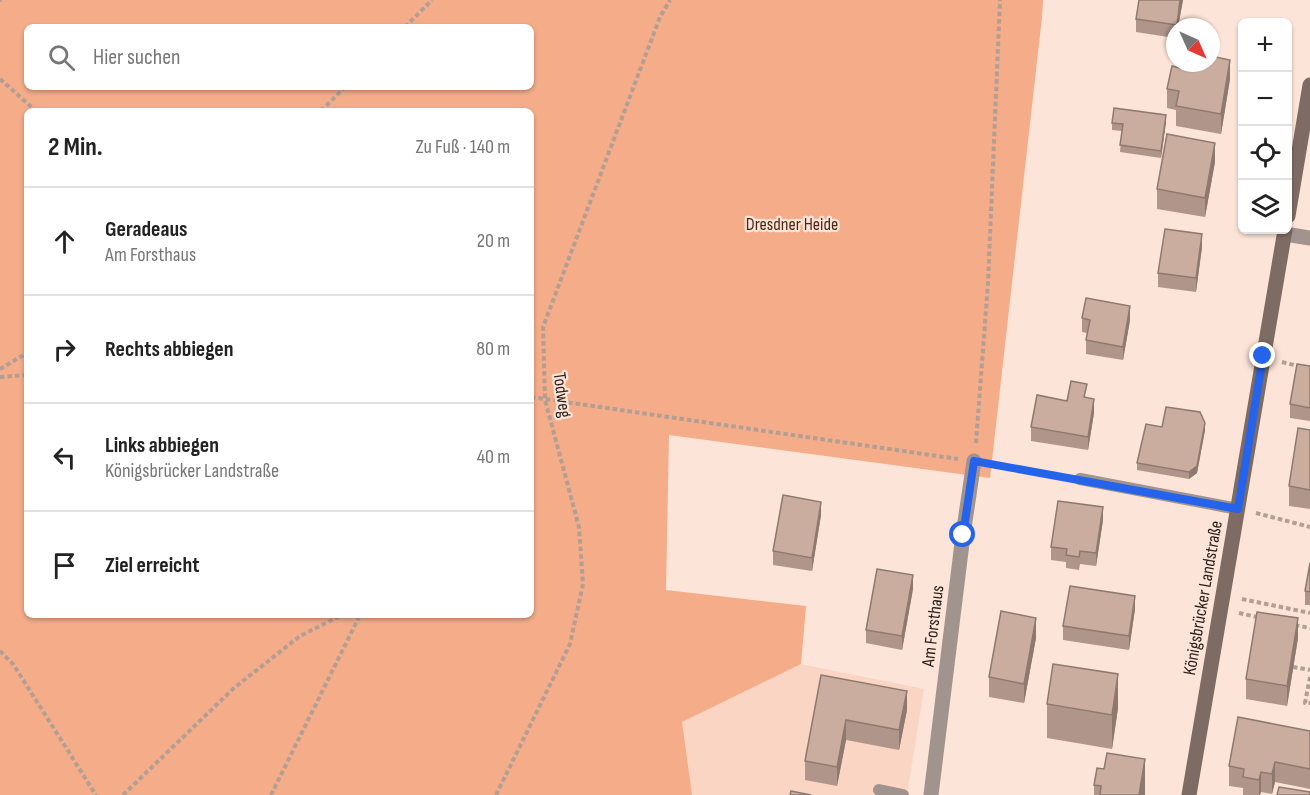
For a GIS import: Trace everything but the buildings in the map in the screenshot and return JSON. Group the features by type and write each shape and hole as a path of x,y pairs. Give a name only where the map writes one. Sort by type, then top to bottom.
{"main road":[{"path":"1292,188 1310,85"},
{"name":"Königsbrücker Landstraße","path":"1189,795 1285,234"}],"street":[{"path":"1292,234 1310,238"},
{"name":"Am Forsthaus","path":"931,795 974,461"}],"lane":[{"path":"1080,479 1238,509"},
{"path":"879,790 903,795"}],"path":[{"path":"408,24 432,0"},
{"name":"Todweg","path":"496,795 570,644 583,584 579,527 545,400 543,327 660,16 670,0"},
{"path":"974,461 988,284 1000,0"},
{"path":"0,79 33,108"},
{"path":"324,108 342,90"},
{"path":"0,369 24,354"},
{"path":"1263,356 1310,369"},
{"path":"0,377 24,375"},
{"path":"534,398 974,461 1080,479"},
{"path":"1238,509 1310,527"},
{"path":"1222,602 1310,612"},
{"path":"1222,602 1265,619"},
{"path":"123,795 234,688 300,636 336,618"},
{"path":"271,795 359,618"},
{"path":"1288,623 1310,628"},
{"path":"0,651 13,664 96,795"},
{"path":"1293,667 1310,670"},
{"path":"1310,677 1305,703 1310,704"}],"shaded area":[{"path":"801,664 924,689 907,795 692,795 681,722"}],"green space":[{"name":"Dresdner Heide","path":"0,0 1043,0 990,478 669,435 666,590 806,606 801,664 682,722 692,795 0,795"}],"tram line":[{"path":"1292,192 1310,85"},
{"path":"1189,795 1284,234"}],"route":[{"path":"963,535 974,461 1238,509 1263,356"}]}
